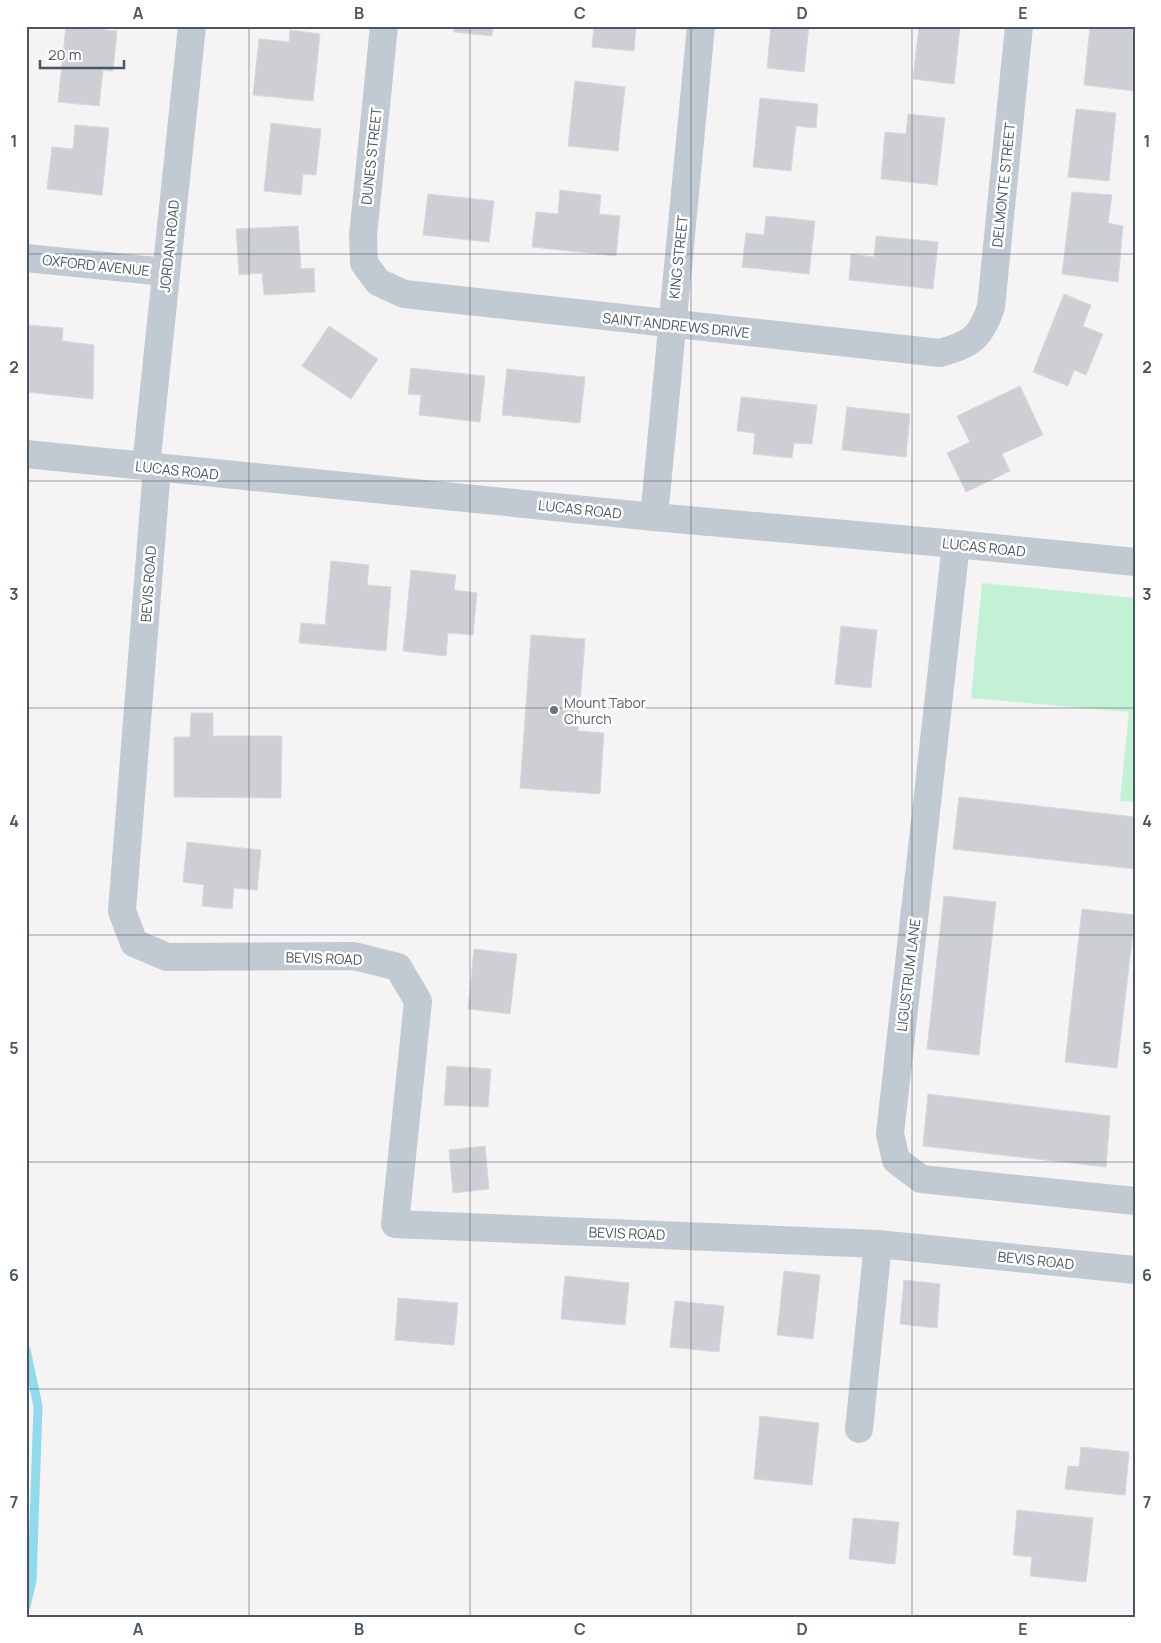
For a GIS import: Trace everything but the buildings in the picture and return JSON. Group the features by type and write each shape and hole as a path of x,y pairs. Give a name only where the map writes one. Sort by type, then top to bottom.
{"street":[{"name":"JORDAN ROAD","path":"151,467 166,272 192,26"},
{"name":"DUNES STREET","path":"378,282 364,263 363,236 384,26"},
{"name":"KING STREET","path":"654,517 701,26"},
{"name":"DELMONTE STREET","path":"975,339 985,324 991,307 1019,26"},
{"name":"OXFORD AVENUE","path":"26,258 166,272"},
{"name":"SAINT ANDREWS DRIVE","path":"378,282 404,294 671,325 940,353 959,348 975,339"},
{"name":"LUCAS ROAD","path":"26,454 654,517 1135,562"},
{"name":"BEVIS ROAD","path":"151,467 122,911 134,943 166,957 354,956 398,967 418,1001 395,1224 878,1244 1135,1270"},
{"name":"LIGUSTRUM LANE","path":"956,544 890,1134 896,1160 921,1179 1135,1201"},
{"path":"859,1429 878,1244"}],"green space":[{"path":"982,583 1135,598 1135,802 1120,801 1129,712 971,698"}],"waterway":[{"path":"26,1350 38,1406 32,1581 26,1606"}],"place":[{"name":"Mount Tabor Church","path":"554,710"}]}
